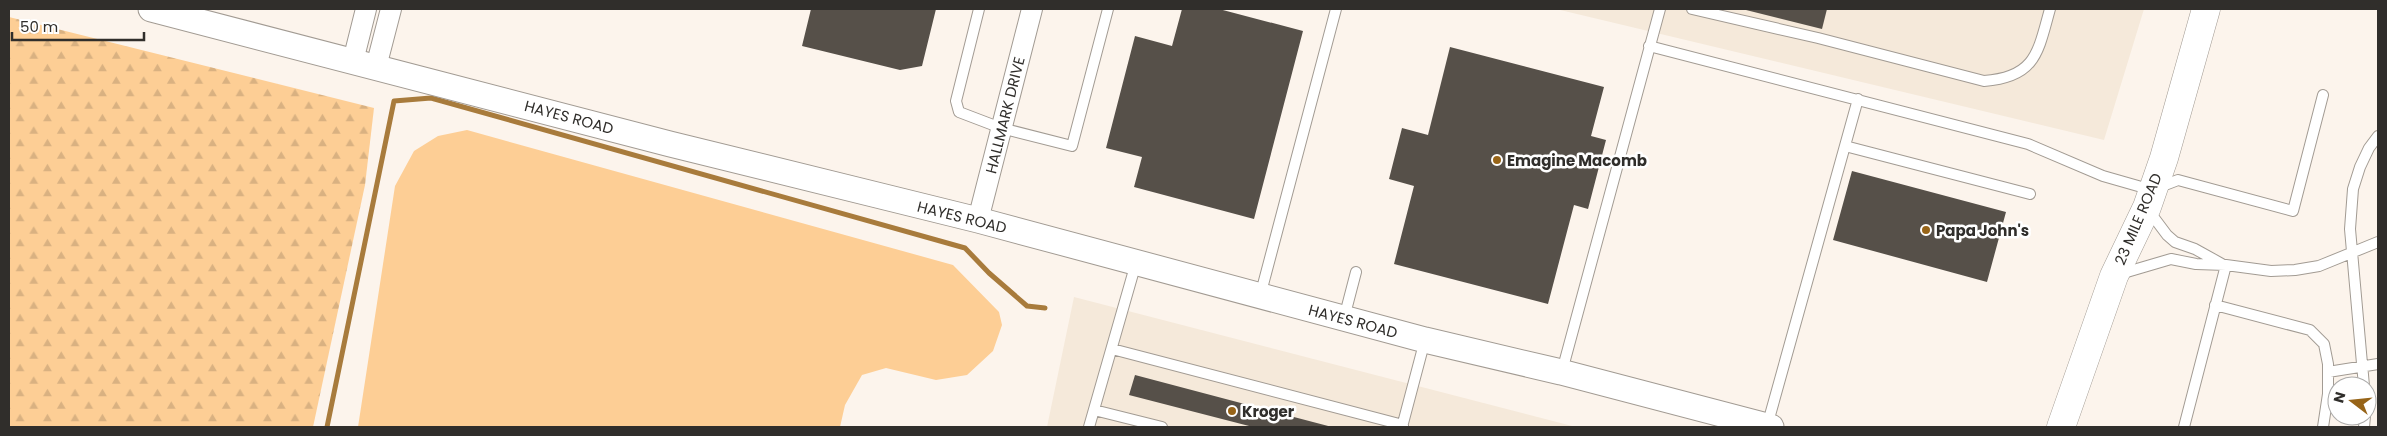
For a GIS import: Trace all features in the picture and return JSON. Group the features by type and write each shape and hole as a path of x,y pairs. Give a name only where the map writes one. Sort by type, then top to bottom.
{"main road":[{"name":"23 MILE ROAD","path":"2061,427 2114,276 2150,199 2206,9"}],"street":[{"name":"HAYES ROAD","path":"151,9 661,142 978,220 1260,297 1425,340 1561,372 1768,427"},
{"path":"353,61 366,9"},
{"path":"376,67 391,9"},
{"name":"HALLMARK DRIVE","path":"978,220 1032,9"}],"lane":[{"path":"979,9 956,100 959,112 1001,128 1072,146 1108,9"},
{"path":"1260,297 1336,9"},
{"path":"1561,372 1660,9"},
{"path":"1692,9 1818,38 1984,81 2012,77 2032,60 2040,48 2050,9"},
{"path":"1649,46 2028,144 2103,176 2150,199 2167,236 2226,265"},
{"path":"2150,199 2178,180 2293,211 2323,95"},
{"path":"1768,427 1858,99"},
{"path":"2363,376 2350,229 2353,189 2360,167 2369,148 2378,136"},
{"path":"1845,146 2030,194"},
{"path":"2114,276 2172,259 2196,264 2226,265 2272,271 2295,270 2319,266 2378,242"},
{"path":"1089,427 1136,263"},
{"path":"2184,427 2226,265"},
{"path":"1344,319 1356,272"},
{"path":"2215,305 2310,330 2324,344 2328,372 2328,394 2322,427"},
{"path":"1112,349 1402,426 1425,340"},
{"path":"2328,372 2362,365 2378,364"},
{"path":"1094,410 1162,427"}],"shaded area":[{"path":"1556,9 2144,9 2104,140"},
{"path":"1074,297 1576,427 1047,427"}],"green space":[{"path":"9,17 374,108 365,185 313,427 9,427"},
{"path":"467,130 953,265 999,312 1002,325 993,351 967,375 936,380 886,368 862,375 845,405 840,427 358,427 395,186 414,151 438,136"}],"building":[{"path":"811,9 936,9 922,66 900,70 802,46"},
{"path":"1182,9 1219,9 1303,31 1254,219 1134,187 1142,157 1106,148 1135,36 1172,46"},
{"path":"1742,9 1827,9 1822,29"},
{"name":"Emagine Macomb","path":"1450,47 1604,87 1591,136 1606,140 1588,209 1574,205 1548,304 1394,264 1414,186 1389,179 1402,128 1428,135"},
{"path":"1852,171 2006,212 1987,282 1833,240"},
{"path":"1135,375 1332,427 1253,427 1129,395"}],"waterway":[{"path":"327,427 394,101 431,98 965,248 989,273 1027,306 1045,308"}],"place":[{"name":"Emagine Macomb","path":"1497,160"},
{"name":"Papa John's","path":"1926,230"},
{"name":"Kroger","path":"1232,411"}]}
